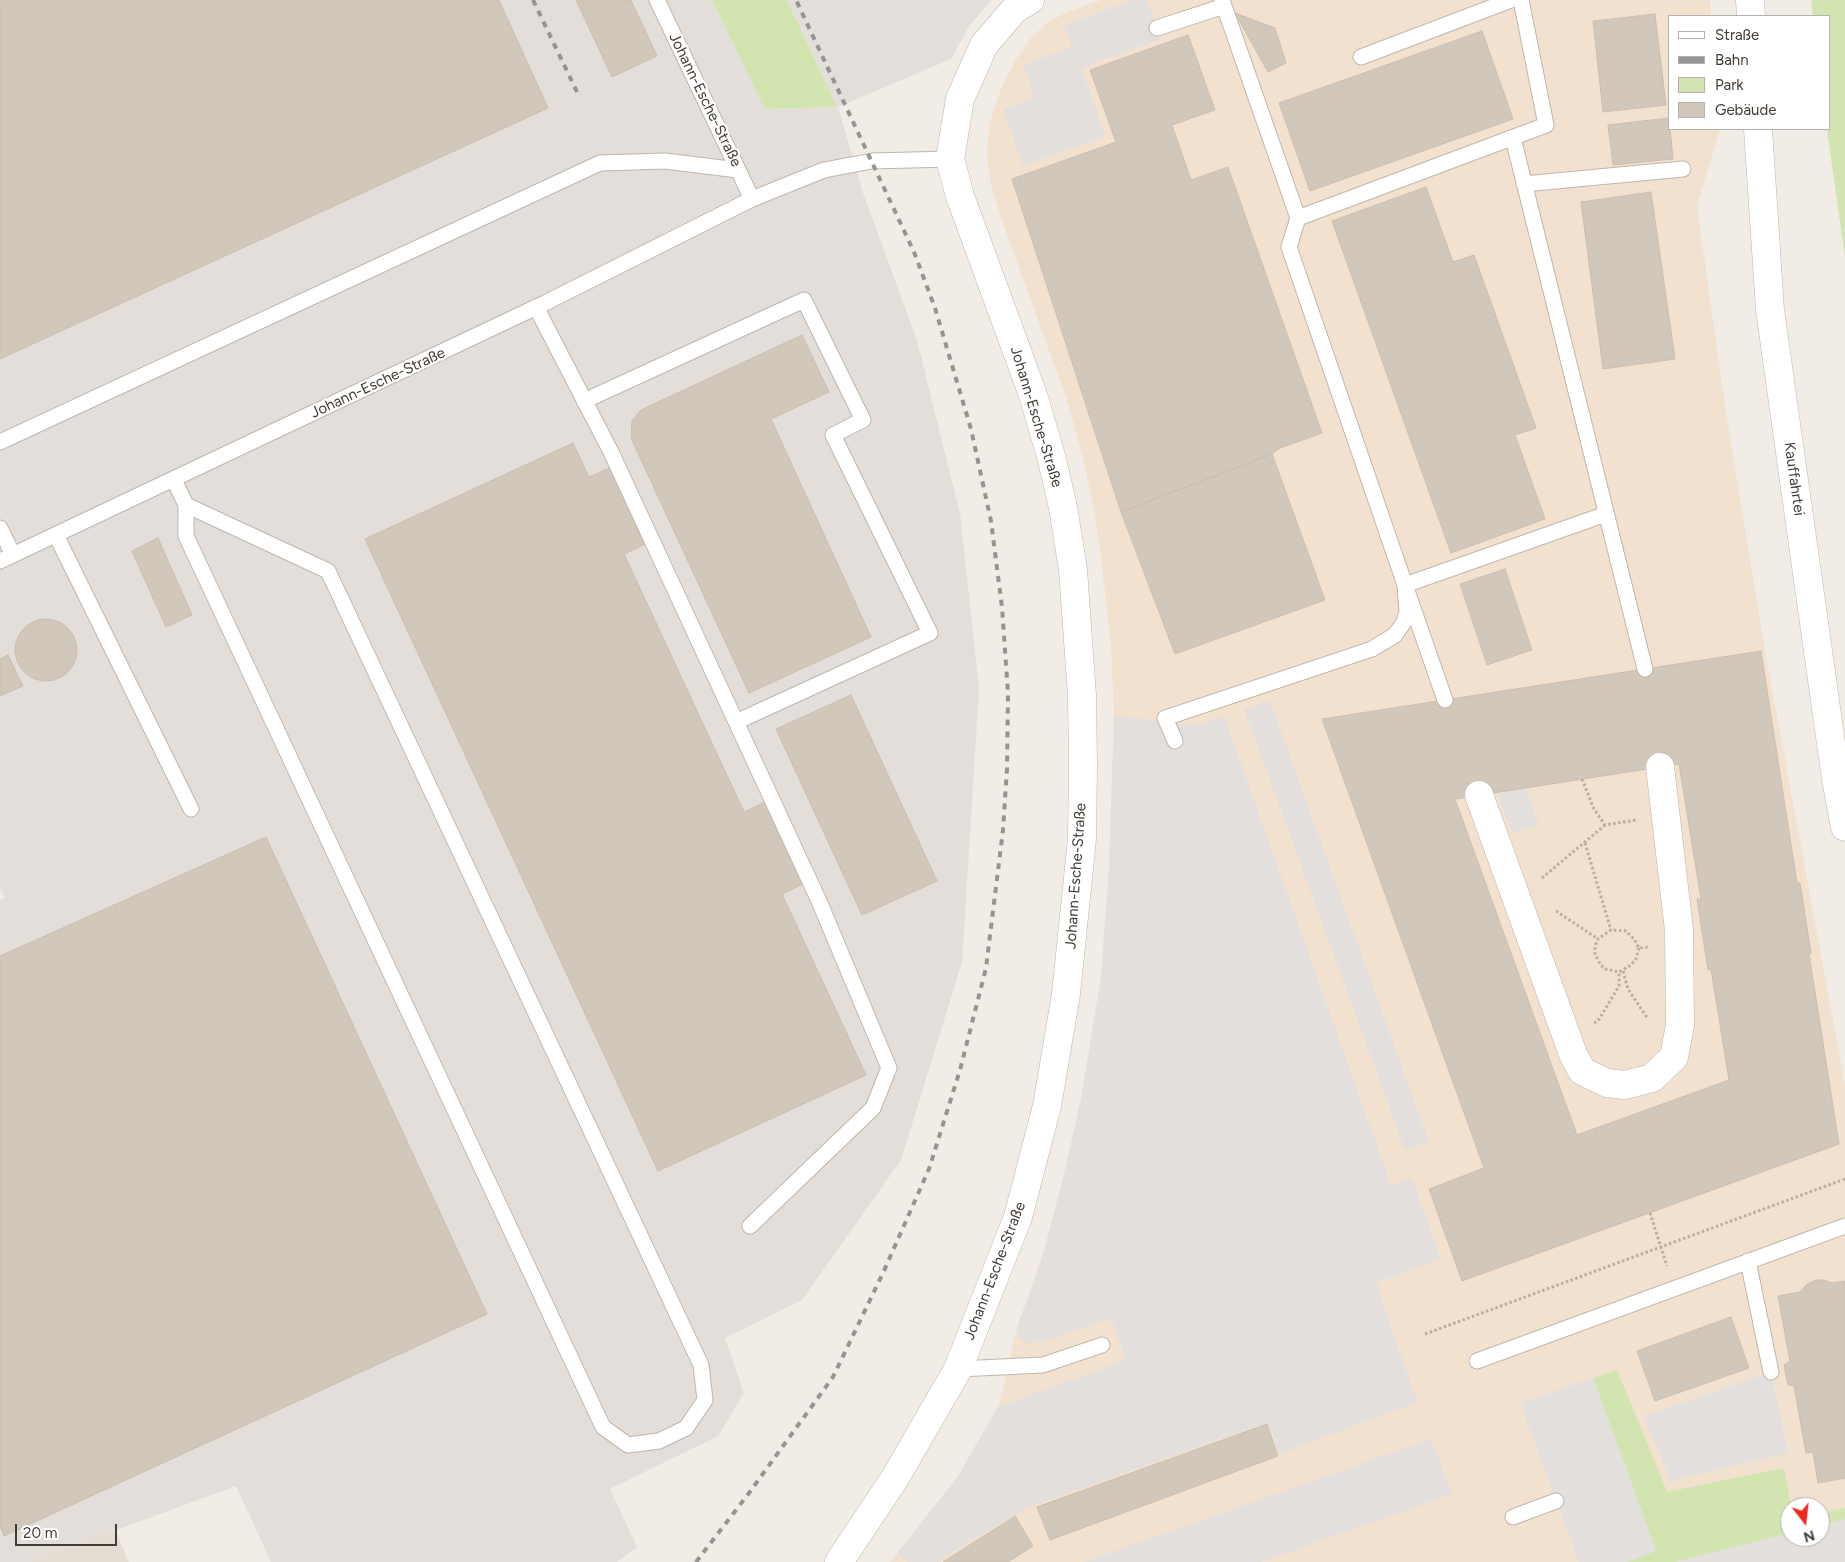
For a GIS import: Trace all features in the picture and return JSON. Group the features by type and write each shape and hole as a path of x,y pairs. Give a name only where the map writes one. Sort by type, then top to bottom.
{"street":[{"name":"Johann-Esche-Straße","path":"841,1561 895,1478 958,1369 1018,1217 1048,1106 1066,994 1082,839 1082,696 1073,570 1063,507 1051,456 1033,395 960,196 950,159 960,99 984,46 1014,10 1030,0"},
{"path":"1750,0 1751,15"},
{"name":"Kauffahrtei","path":"1758,130 1770,310 1836,779 1845,827"},
{"path":"1479,795 1573,1054 1582,1071 1607,1083 1625,1084 1652,1078 1674,1057 1680,1025 1679,930 1660,767"}],"lane":[{"name":"Johann-Esche-Straße","path":"657,0 752,199"},
{"path":"1361,56 1511,0"},
{"path":"1298,218 1546,125 1521,0"},
{"path":"1157,28 1223,3 1298,218 1289,247 1445,700"},
{"path":"1513,138 1645,668"},
{"name":"Johann-Esche-Straße","path":"6,558 536,307 752,199 824,170 872,161 950,159"},
{"path":"0,442 600,163 665,161 738,170"},
{"path":"1524,184 1683,169"},
{"path":"584,400 804,300 863,420 833,435 930,633 736,722"},
{"path":"536,307 610,452 736,722 819,901 889,1068 873,1108 750,1226"},
{"path":"174,480 186,505 186,536 603,1427 628,1445 659,1441 686,1428 705,1400 701,1365 328,570 186,505"},
{"path":"1405,585 1606,514"},
{"path":"0,528 6,558"},
{"path":"56,535 191,809"},
{"path":"1174,741 1165,718 1372,649 1395,635 1404,622 1407,612 1405,585"},
{"path":"1477,1361 1845,1226"},
{"path":"1748,1261 1770,1372"},
{"path":"958,1369 1042,1365 1102,1345"},
{"path":"1513,1517 1556,1501"}],"path":[{"path":"1582,779 1594,809 1606,826"},
{"path":"1514,888 1542,878 1606,826 1632,821 1665,810"},
{"path":"1584,843 1611,930"},
{"path":"1611,930 1626,931 1639,948 1636,959 1631,965 1621,971 1606,969 1600,964 1595,954 1595,946 1598,939 1611,930"},
{"path":"1639,948 1679,943"},
{"path":"1569,1042 1598,1020 1619,986 1621,971"},
{"path":"1621,971 1628,989 1652,1026 1663,1036 1677,1039"},
{"path":"1425,1334 1845,1180"},
{"path":"1650,1213 1674,1288"}],"shaded area":[{"path":"0,0 712,0 766,109 837,107 787,0 991,0 969,26 951,59 838,107 863,193 917,340 960,513 979,688 962,962 901,1160 802,1300 725,1338 744,1393 718,1436 610,1489 637,1547 617,1562 271,1562 236,1486 29,1562 0,1562 0,900 5,898 0,889"},
{"path":"1101,0 1710,0 1711,15 1668,15 1668,130 1720,130 1697,206 1726,413 1765,650 1845,1085 1845,1562 890,1562 959,1475 999,1405 1017,1328 1052,1227 1081,1099 1101,977 1109,868 1114,716 1111,644 1101,558 1094,508 1068,403 1000,215 991,184 987,155 989,127 1003,84 1015,61 1031,38 1047,23 1067,12"},
{"path":"1134,0 1147,0 1161,39 1081,68 1105,136 1023,166 1003,109 1035,98 1023,65 1072,47 1064,25"},
{"path":"245,548 326,603 674,1359 564,1297 218,559"},
{"path":"1270,701 1429,1142 1405,1150 1244,709"},
{"path":"1114,716 1200,725 1224,716 1391,1185 1412,1179 1441,1259 1376,1283 1417,1402 1279,1454 1269,1422 1025,1508 937,1562 907,1562 898,1553 958,1476 998,1407 1126,1360 1111,1318 1048,1340 1029,1344 1018,1337 1017,1328 1040,1266 1067,1163 1081,1099 1101,977 1109,868"},
{"path":"1526,788 1539,826 1512,833 1497,792"},
{"path":"1771,1372 1788,1453 1671,1481 1644,1416"},
{"path":"1593,1378 1656,1551 1626,1562 1579,1562 1520,1403"},
{"path":"1431,1439 1452,1494 1261,1562 1084,1562"},
{"path":"1845,1519 1845,1562 1676,1562 1780,1536 1780,1547 1830,1547 1830,1523"},
{"path":"115,1530 129,1562 29,1562"}],"green space":[{"path":"712,0 787,0 837,107 765,109"},
{"path":"1811,0 1845,0 1845,258 1827,130 1830,130 1830,15 1813,15"},
{"path":"1617,1370 1667,1492 1784,1468 1789,1497 1780,1497 1780,1536 1676,1562 1626,1562 1656,1551 1593,1378"},
{"path":"1845,1508 1845,1519 1830,1523 1830,1511"}],"building":[{"path":"0,0 499,0 548,108 0,359"},
{"path":"576,0 631,0 657,56 612,77"},
{"path":"1235,13 1275,28 1286,63 1268,72"},
{"path":"1655,14 1666,105 1603,112 1593,21"},
{"path":"1482,31 1513,119 1310,191 1279,103"},
{"path":"1188,35 1215,110 1172,125 1191,180 1228,167 1322,433 1121,512 1012,179 1116,142 1090,70"},
{"path":"1668,118 1673,159 1613,165 1608,125"},
{"path":"1426,187 1453,262 1474,255 1536,428 1515,435 1545,519 1451,553 1332,221"},
{"path":"1651,192 1675,359 1603,369 1581,202"},
{"path":"802,335 829,392 771,419 871,637 749,693 631,438 632,421 641,410"},
{"path":"573,443 589,477 612,467 648,543 624,554 744,812 767,801 805,883 782,894 866,1075 658,1171 365,539"},
{"path":"1272,454 1325,600 1175,654 1121,512"},
{"path":"158,538 192,615 166,627 132,551"},
{"path":"1505,569 1532,650 1487,665 1460,584"},
{"path":"46,619 63,624 68,628 72,633 77,650 72,667 68,672 63,676 46,681 29,676 24,672 20,667 15,650 20,633 24,628 29,624"},
{"path":"1761,651 1797,883 1800,883 1811,953 1809,954 1839,1144 1462,1281 1429,1189 1484,1168 1322,719","holes":["1679,764 1701,899 1697,899 1708,970 1711,969 1729,1080 1577,1135 1455,799"]},
{"path":"8,655 23,686 0,696 0,659"},
{"path":"851,695 937,881 862,915 776,729"},
{"path":"266,837 487,1314 4,1536 0,1526 0,956"},
{"path":"1817,1280 1832,1283 1845,1281 1845,1478 1818,1483 1813,1452 1806,1453 1794,1386 1788,1385 1784,1365 1790,1361 1778,1296 1800,1292 1807,1284"},
{"path":"1731,1317 1749,1368 1655,1401 1637,1351"},
{"path":"1267,1424 1278,1456 1050,1540 1037,1507"},
{"path":"1015,1516 1033,1546 1008,1562 943,1562"}],"railway":[{"path":"533,0 578,94"},
{"path":"696,1562 749,1493 833,1377 883,1273 929,1169 960,1070 986,968 1003,830 1007,769 1008,693 1002,607 991,521 971,429 935,308 914,252 796,0"}]}
